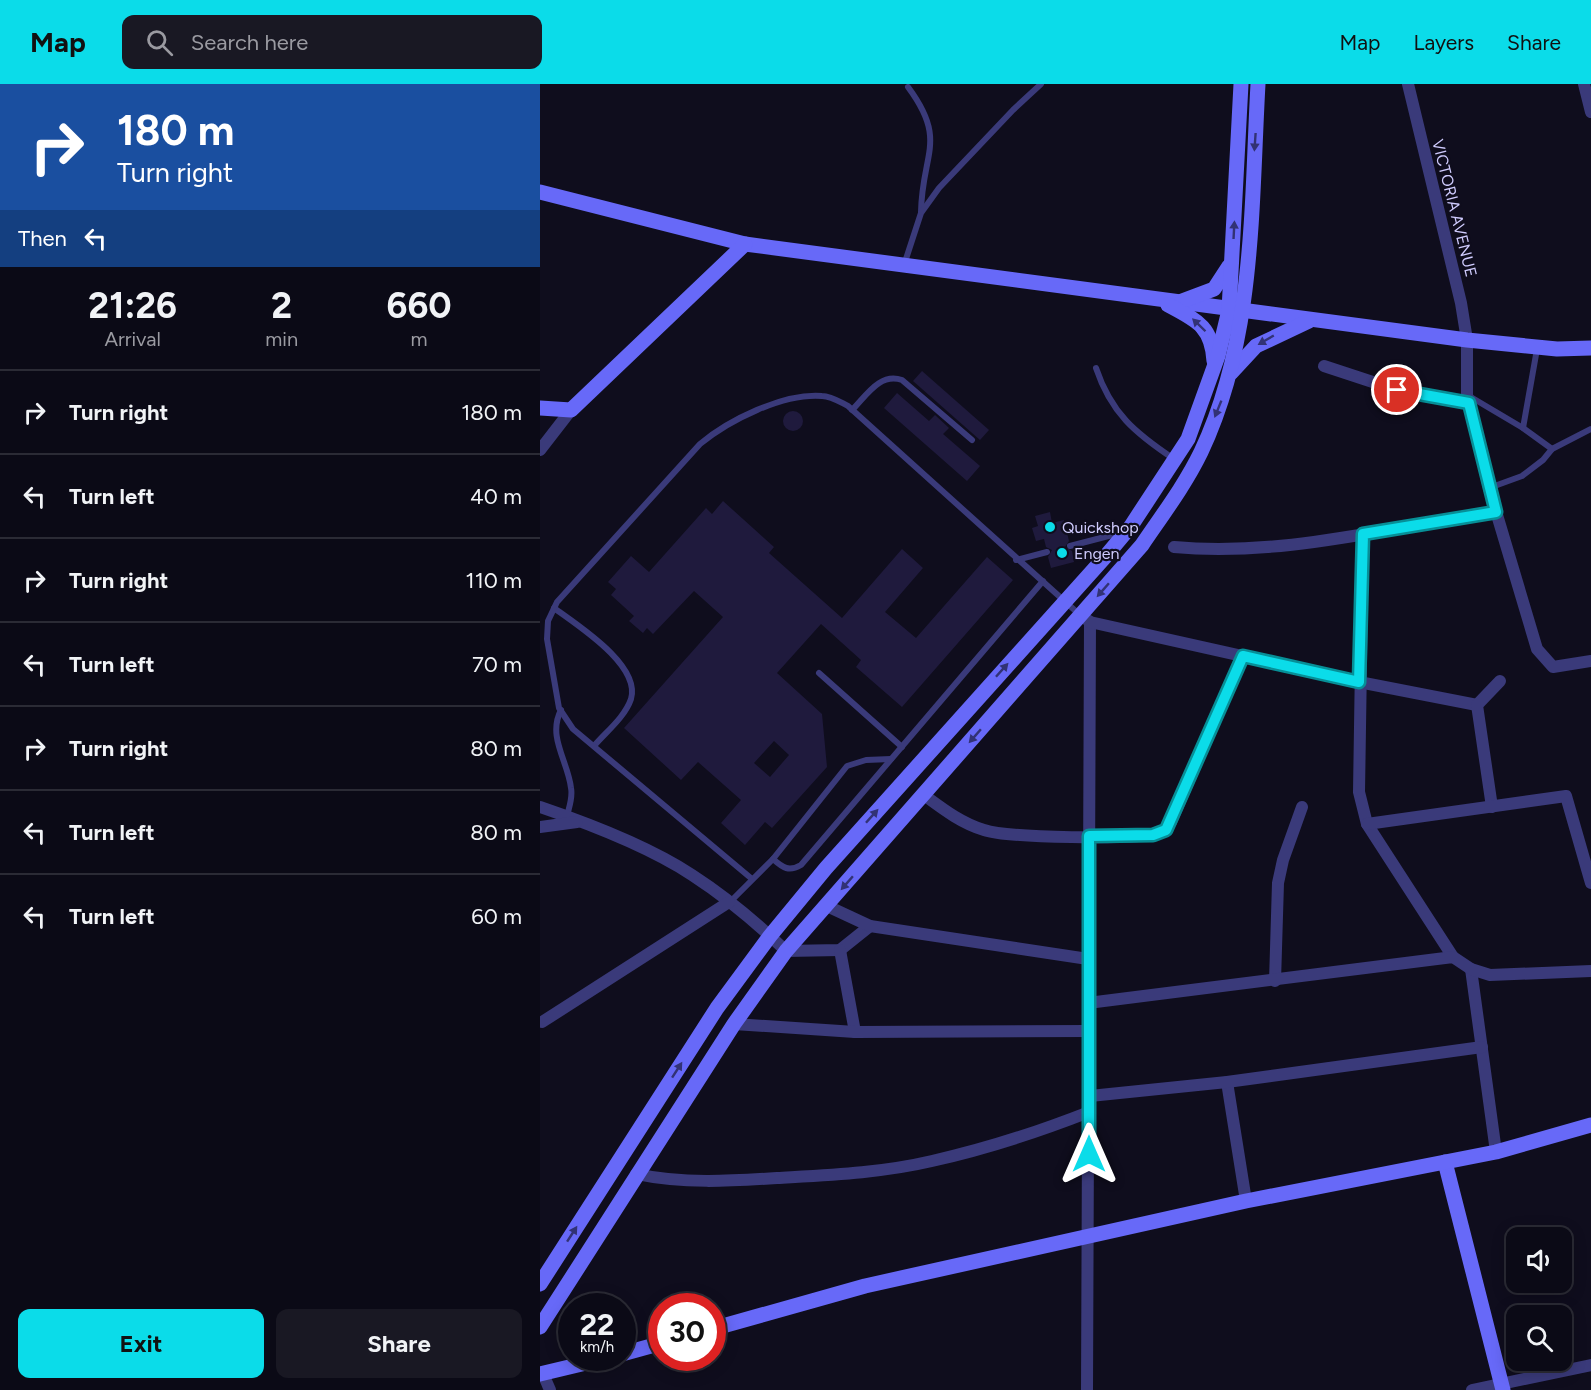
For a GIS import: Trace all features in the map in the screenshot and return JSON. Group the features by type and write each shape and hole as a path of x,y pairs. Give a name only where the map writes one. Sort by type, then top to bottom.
{"street":[{"path":"540,1327 734,1024 786,951 924,795 1085,619 1183,485 1201,451 1229,375 1237,346 1233,260 1241,84"},
{"path":"540,1284 717,1008 770,936 834,859 1126,531 1188,439 1236,311 1258,84"},
{"name":"VICTORIA AVENUE","path":"1408,84 1461,303 1467,340 1468,399 1489,488 1537,649 1553,667 1591,661"},
{"path":"1584,84 1591,112"},
{"path":"540,192 745,244 1467,340 1537,347 1590,345"},
{"path":"540,199 565,200"},
{"path":"540,450 571,411 745,244"},
{"path":"1166,301 1197,297 1215,289 1233,260"},
{"path":"1166,301 1193,318 1205,329 1213,345 1214,367"},
{"path":"1229,375 1256,346 1312,320"},
{"path":"1324,366 1397,390 1468,399"},
{"path":"540,408 571,411"},
{"path":"1174,547 1206,550 1271,549 1496,512"},
{"path":"1363,534 1359,792 1367,824 1453,957 1471,969 1490,975 1591,971"},
{"path":"1085,619 1359,682 1477,705"},
{"path":"1085,619 1090,1096 1087,1390"},
{"path":"924,795 966,823 997,834 1153,835 1166,830 1243,656"},
{"path":"1477,705 1500,681"},
{"path":"1477,705 1491,807"},
{"path":"1367,824 1566,796 1591,883"},
{"path":"540,807 581,821 691,874 729,902 786,951 840,950 870,926"},
{"path":"1275,981 1278,883 1283,860 1302,807"},
{"path":"540,827 581,821"},
{"path":"542,1022 729,902"},
{"path":"827,906 870,926 1088,959"},
{"path":"840,950 855,1032"},
{"path":"1088,1003 1453,957"},
{"path":"1471,969 1496,1152"},
{"path":"734,1024 855,1032 1089,1031"},
{"path":"1090,1096 1227,1082 1482,1047"},
{"path":"1227,1082 1246,1201"},
{"path":"636,1174 668,1181 696,1181 857,1173 931,1162 1002,1143 1089,1112"},
{"path":"726,1325 865,1286 1246,1201 1496,1152 1591,1125"},
{"path":"1444,1162 1502,1386"},
{"path":"1472,1390 1502,1386 1591,1365"},
{"path":"550,1390 542,1374 558,1370"}],"lane":[{"path":"921,213 947,179 1040,84"},
{"path":"904,266 921,213 922,182 932,143 927,115 908,87"},
{"path":"1523,428 1537,347"},
{"path":"1096,368 1102,387 1129,426 1174,459"},
{"path":"852,410 881,381 894,377 902,380 972,440"},
{"path":"752,879 573,729 561,710 547,639 548,621 554,608 700,444 720,428 779,402 806,397 831,398 852,410 1016,560 1066,600 1085,619"},
{"path":"1468,399 1523,428 1552,449"},
{"path":"1489,488 1522,476 1543,460 1552,449 1591,429"},
{"path":"1070,546 1126,531"},
{"path":"1016,560 1047,552"},
{"path":"773,859 785,869 794,869 801,865 1043,581"},
{"path":"554,608 607,650 621,664 631,684 632,698 625,711 594,746"},
{"path":"819,673 902,747"},
{"path":"561,710 556,718 556,735 571,785 572,797 567,816"},
{"path":"729,902 773,859 847,766 866,760 891,759"}],"building":[{"path":"922,371 989,430 980,440 913,381"},
{"path":"897,393 929,421 935,415 949,428 943,434 980,466 967,481 884,408"},
{"path":"793,411 800,414 803,421 800,428 793,431 786,428 783,421 786,414"},
{"path":"723,501 774,547 769,553 842,618 902,549 923,568 885,612 916,638 987,557 1013,580 902,707 856,667 861,660 821,624 777,673 822,714 827,767 772,828 765,822 745,845 721,823 741,800 698,762 681,780 624,728 723,617 694,591 653,634 647,628 643,633 629,621 634,616 611,595 616,589 608,582 631,556 649,572 706,508 712,514","holes":["774,741 789,755 770,777 754,763"]},
{"path":"1050,512 1052,523 1064,520 1069,541 1065,547 1072,551 1074,562 1051,568 1048,557 1052,550 1046,547 1044,539 1036,541 1032,528 1038,526 1035,516"}],"place":[{"name":"Quickshop","path":"1050,527"},
{"name":"Engen","path":"1062,553"}],"route":[{"path":"1089,1154 1089,836 1153,835 1166,830 1243,656 1359,682 1363,534 1496,512 1469,403 1397,390"}]}
